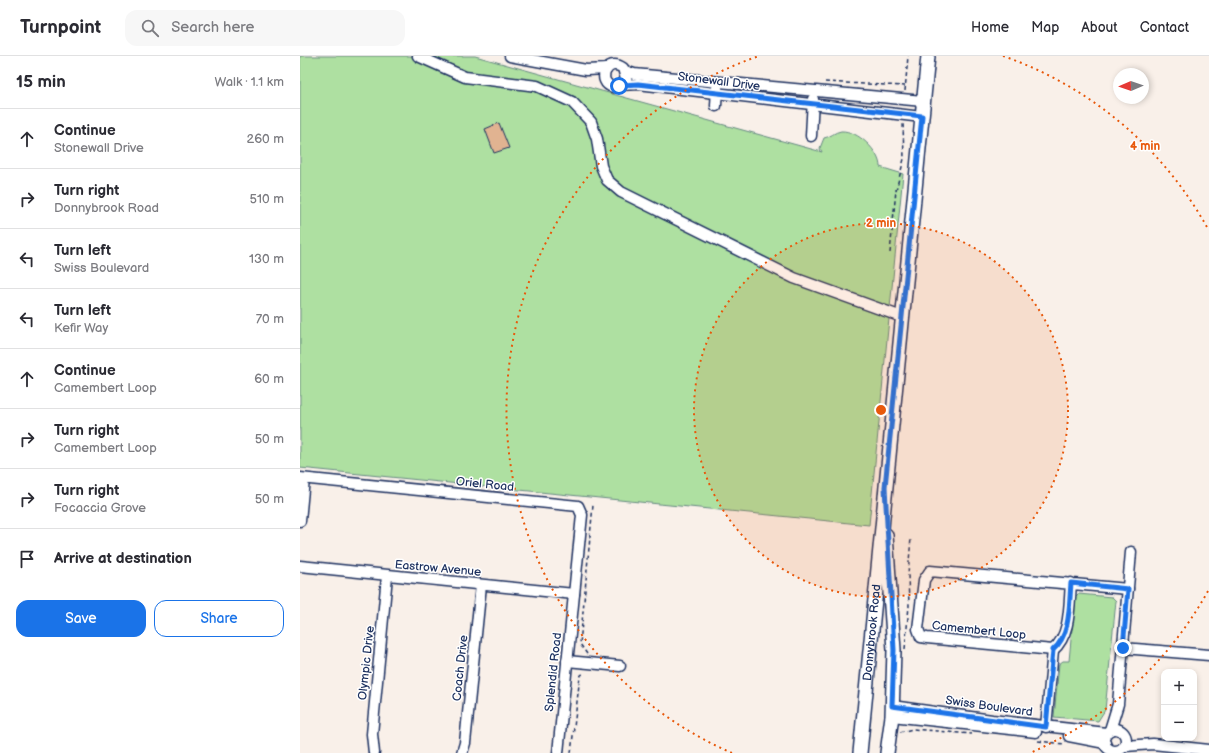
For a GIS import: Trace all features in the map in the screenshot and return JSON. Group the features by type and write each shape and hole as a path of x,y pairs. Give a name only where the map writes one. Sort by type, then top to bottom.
{"main road":[{"name":"Donnybrook Road","path":"860,753 928,56"},
{"name":"Donnybrook Road","path":"885,487 894,650 895,713 887,753"}],"street":[{"path":"418,56 465,77 537,86 572,102 591,122 597,139 601,166 607,180 621,192 794,278 902,317"},
{"path":"514,56 586,70 615,87 622,85 626,79 622,65 609,64 586,70"},
{"path":"606,82 604,75 609,64"},
{"name":"Stonewall Drive","path":"622,65 634,74 923,101"},
{"path":"716,106 717,82"},
{"name":"Stonewall Drive","path":"622,85 638,84 716,94 922,116"},
{"path":"811,136 814,91"},
{"path":"300,521 302,478"},
{"name":"Oriel Road","path":"302,478 578,506 582,515 574,594"},
{"path":"1115,742 1132,552"},
{"name":"Eastrow Avenue","path":"300,566 574,594"},
{"name":"Camembert Loop","path":"1053,650 921,637 918,629 924,580 930,571 1128,589"},
{"name":"Olympic Drive","path":"374,753 372,734 388,576"},
{"path":"1046,727 1053,650 1060,645 1065,636 1071,583"},
{"name":"Coach Drive","path":"462,753 465,743 481,585"},
{"name":"Splendid Road","path":"558,753 574,594"},
{"path":"1123,648 1209,655"},
{"path":"568,661 620,666"},
{"name":"Swiss Boulevard","path":"895,713 1046,727 1115,742"},
{"name":"Swiss Boulevard","path":"895,713 1115,742 1153,744 1206,751"}],"path":[{"path":"904,99 908,56"},
{"path":"890,254 896,190 904,159 904,131 902,114"},
{"path":"571,753 580,676 585,672 587,656 580,644 593,505"},
{"path":"905,653 909,606 908,574 911,538"},
{"path":"895,713 900,733"}],"green space":[{"path":"300,56 475,56 822,152 820,148 824,138 841,131 854,134 861,138 876,155 880,167 903,174 869,525 300,468"},
{"path":"1078,594 1112,597 1116,601 1105,710 1098,721 1054,717 1059,664 1063,661 1069,661 1075,597"}],"building":[{"path":"499,123 509,148 494,153 485,129"}],"route":[{"path":"619,86 638,84 716,94 922,116 885,487 894,650 892,706 1046,727 1053,650 1060,645 1065,636 1071,583 1128,589 1123,648"}]}
